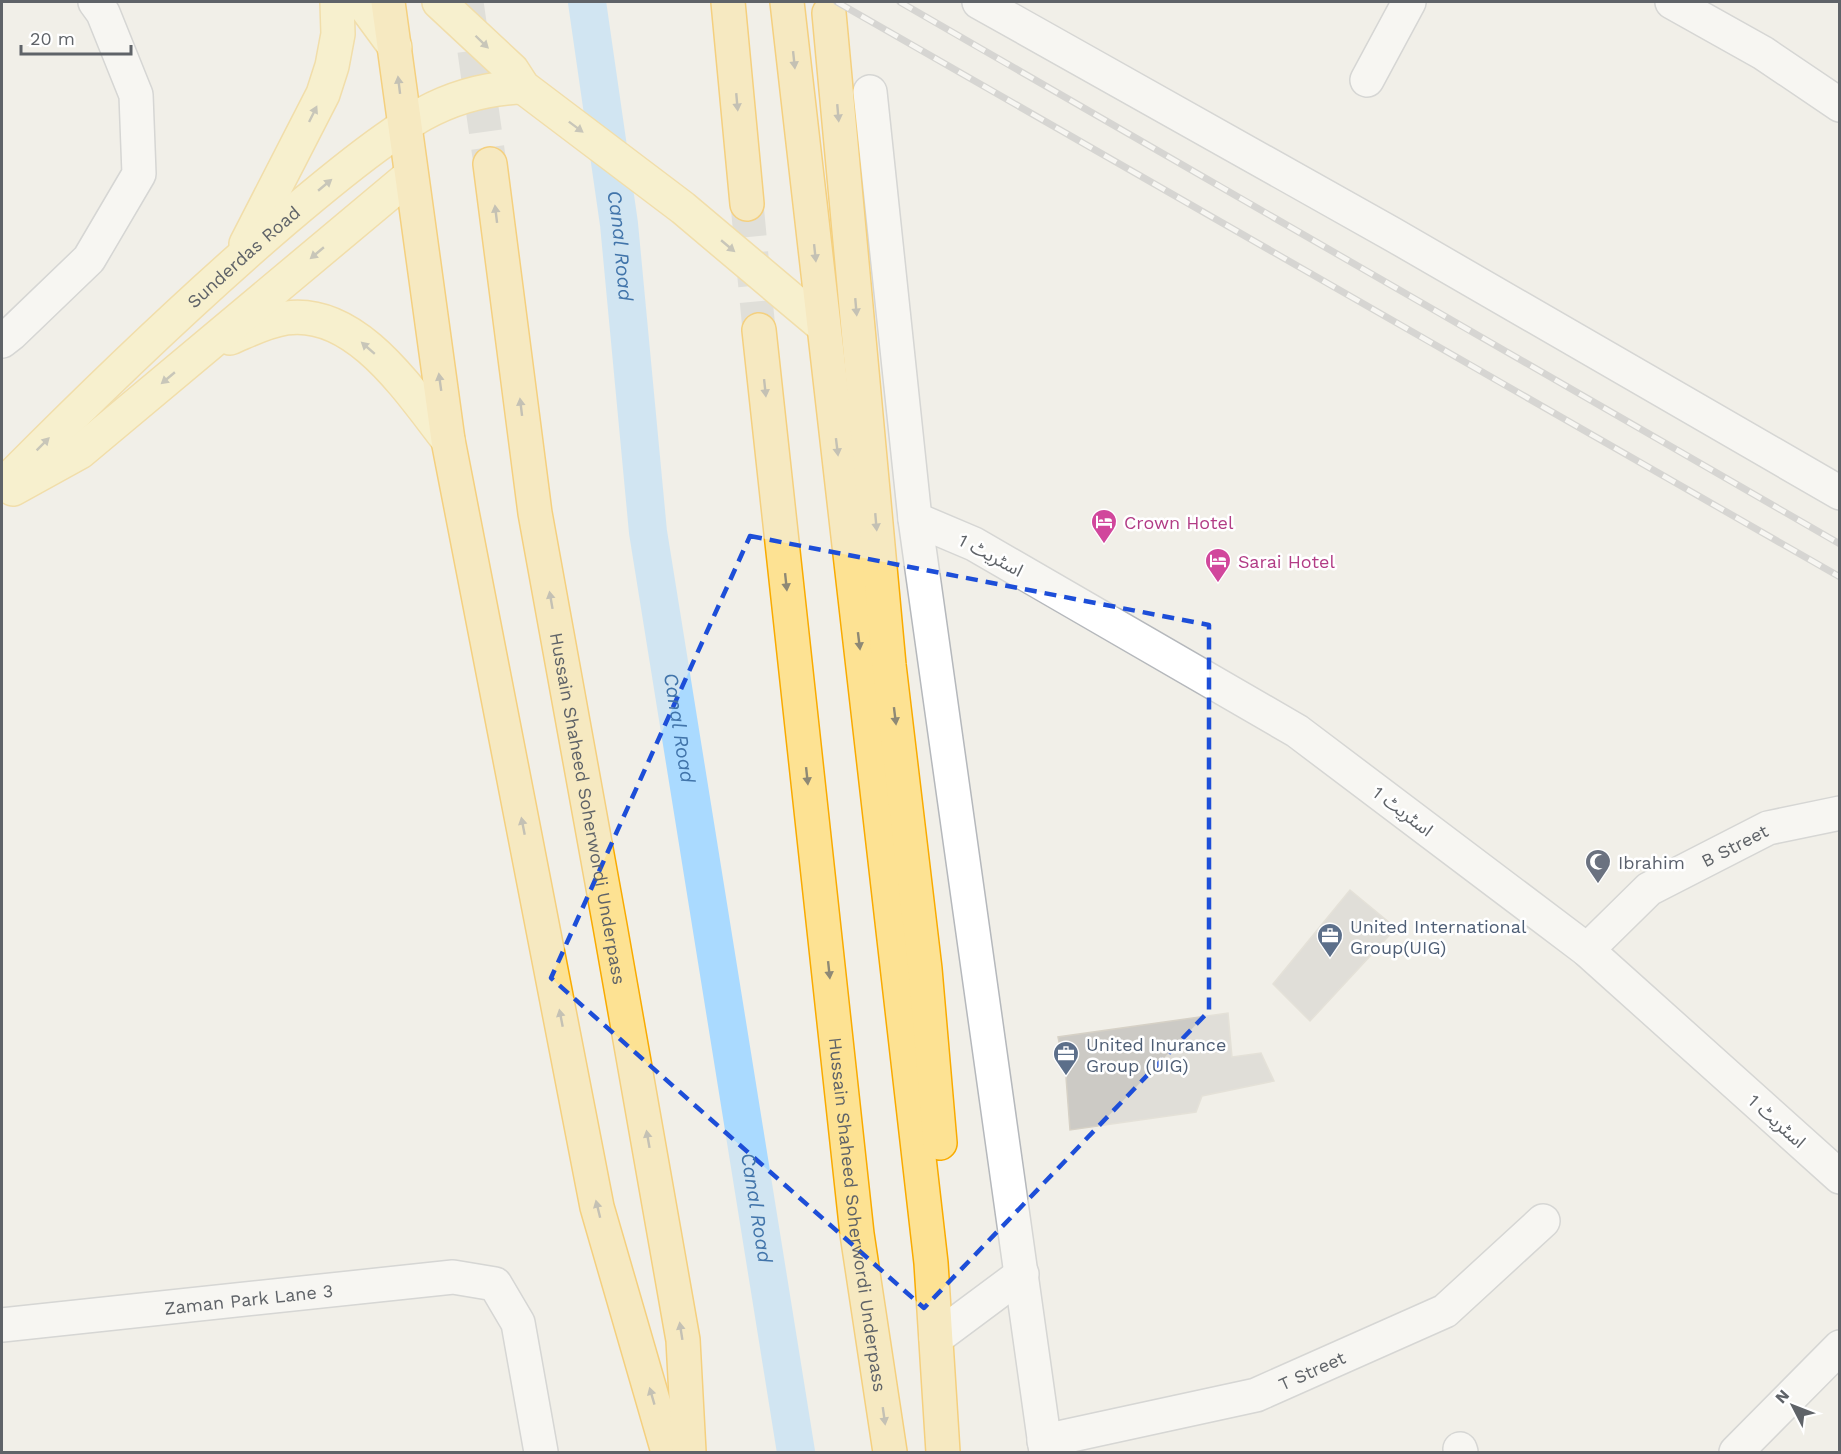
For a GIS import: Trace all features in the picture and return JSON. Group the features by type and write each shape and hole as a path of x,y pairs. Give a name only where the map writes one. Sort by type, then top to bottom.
{"highway":[{"path":"388,2 447,440 597,1207 669,1452"},
{"path":"728,2 747,204"},
{"path":"787,2 931,1263 943,1452"},
{"path":"829,13 889,665 925,969 944,1182 931,1263"},
{"name":"Hussain Shaheed Soherwordi Underpass","path":"490,164 535,513 683,1340 689,1452"},
{"name":"Hussain Shaheed Soherwordi Underpass","path":"759,330 857,1234 890,1452"}],"main road":[{"path":"238,259 323,94 332,66 338,34 337,2"},
{"path":"362,2 395,47"},
{"path":"439,2 512,70 526,89 683,208 823,326"},
{"name":"Sunderdas Road","path":"2,486 71,416 238,259 346,167 422,114 460,97 502,88 526,89"},
{"path":"2,495 80,452 411,175"},
{"path":"200,351 263,324 288,318 310,318 334,326 356,338 395,373 447,440"}],"street":[{"path":"2,341 89,259 139,174 136,95 103,13 95,2"},
{"path":"979,2 1392,234 1839,493"},
{"path":"1367,80 1409,2"},
{"path":"1672,2 1763,53 1839,105"},
{"path":"870,92 915,519 1045,1447"},
{"name":"اسٹریٹ 1","path":"915,519 974,543 1297,731 1587,950 1839,1177"},
{"name":"B Street","path":"1587,950 1649,889 1768,828 1839,813"},
{"name":"T Street","path":"1045,1447 1256,1395 1445,1311 1543,1221"},
{"path":"936,1338 1022,1274"},
{"name":"Zaman Park Lane 3","path":"2,1325 453,1277 495,1284 518,1323 541,1452"},
{"path":"1736,1452 1839,1347"}],"highlighted area":[{"path":"750,536 1209,625 1209,1011 924,1308 551,978"}],"building":[{"name":"United International Group(UIG)","path":"1350,890 1396,928 1310,1021 1273,984"},
{"path":"1228,1013 1232,1057 1261,1053 1274,1081 1202,1096 1196,1112 1070,1130 1066,1077 1058,1037"}],"waterway":[{"name":"Canal Road","path":"587,2 619,224 648,532 796,1452"}],"tunnel":[{"path":"467,2 490,164"},
{"path":"747,204 759,330"}],"railway":[{"path":"837,2 1840,577"},
{"path":"900,2 1840,544"}],"place":[{"name":"Crown Hotel","path":"1104,545"},
{"name":"Sarai Hotel","path":"1218,584"},
{"name":"Ibrahim","path":"1598,885"},
{"name":"United International Group(UIG)","path":"1330,959"},
{"name":"United Inurance Group (UIG)","path":"1066,1077"}]}
